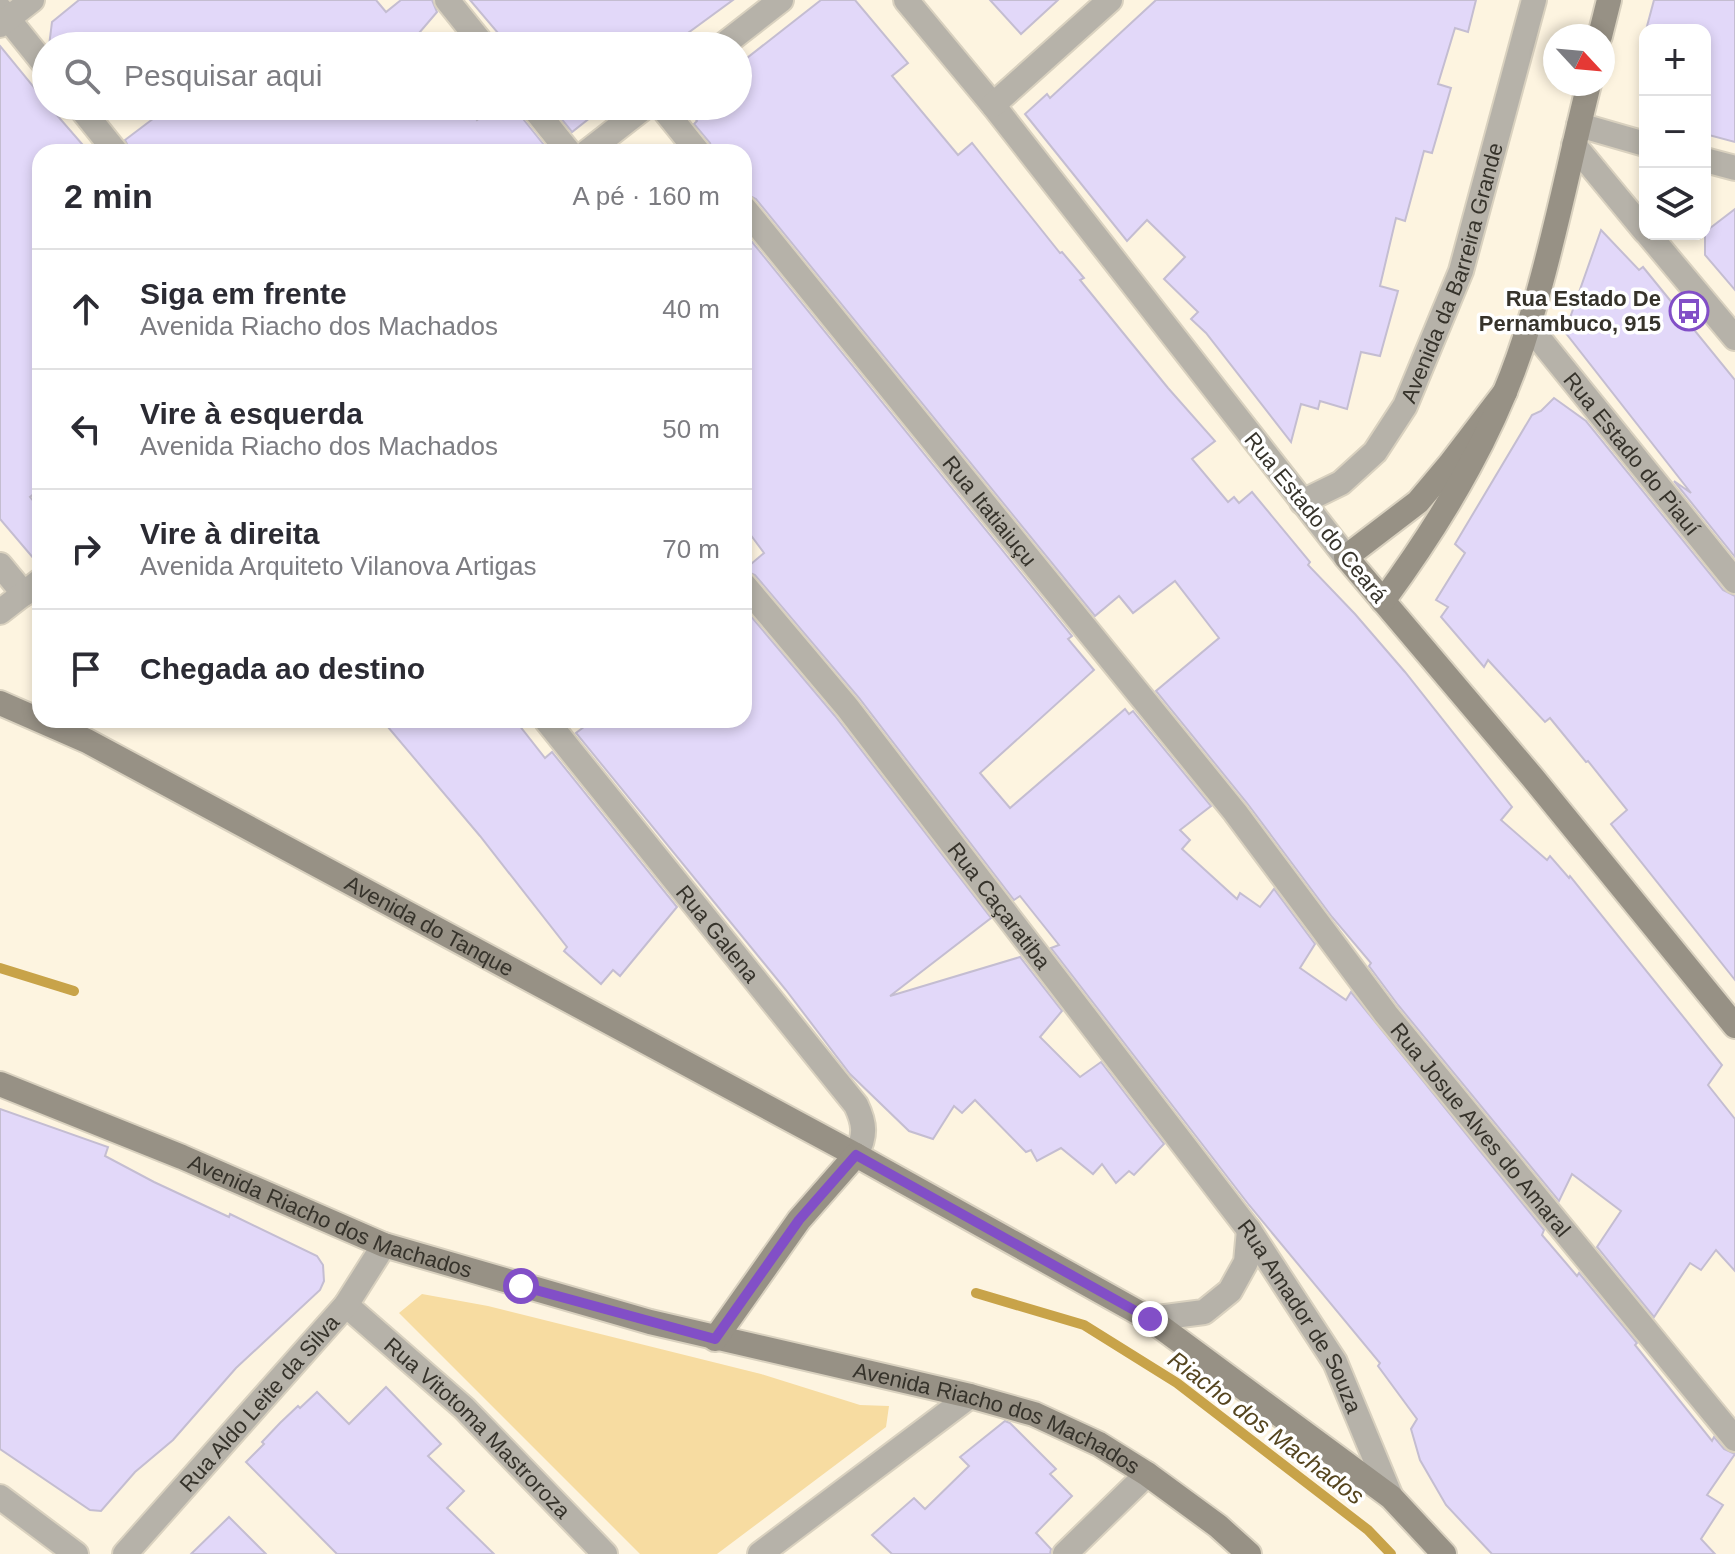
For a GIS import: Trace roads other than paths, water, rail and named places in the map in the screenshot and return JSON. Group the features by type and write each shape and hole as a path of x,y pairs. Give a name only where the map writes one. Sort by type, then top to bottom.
{"main road":[{"path":"1603,24 1609,0"},
{"path":"1383,601 1441,519 1476,456 1505,392 1529,326 1586,96"},
{"path":"1346,557 1418,502 1505,392"},
{"name":"Rua Estado do Ceará","path":"1346,557 1533,778 1735,1026"},
{"name":"Avenida do Tanque","path":"0,703 32,717"},
{"name":"Avenida do Tanque","path":"57,728 87,741 856,1155 1150,1319 1391,1497 1444,1554"},
{"name":"Avenida Riacho dos Machados","path":"0,1084 182,1157 384,1245 715,1339 970,1396 1034,1414 1099,1444 1147,1474 1218,1526 1249,1554"},
{"path":"715,1339 799,1220 856,1155"}],"street":[{"path":"32,0 3,18 32,50"},
{"path":"447,0 473,32"},
{"path":"740,32 781,0"},
{"name":"Rua Estado do Ceará","path":"906,0 993,105 1346,557"},
{"path":"993,105 1110,0"},
{"name":"Avenida da Barreira Grande","path":"1302,502 1341,483 1375,452 1405,406 1461,271 1534,0"},
{"path":"90,120 110,144"},
{"path":"543,120 563,144"},
{"path":"597,144 628,120"},
{"path":"672,120 692,144"},
{"path":"1576,135 1639,143"},
{"path":"1576,135 1639,222"},
{"path":"1711,162 1735,168"},
{"name":"Rua Itatiaiuçu","path":"752,218 1235,812"},
{"path":"1653,240 1735,338"},
{"name":"Rua Estado do Piauí","path":"1529,326 1735,581"},
{"path":"0,565 32,587 0,612"},
{"name":"Rua Caçaratiba","path":"752,594 847,707 1249,1230"},
{"name":"Rua Galena","path":"552,728 856,1105 865,1124 856,1155"},
{"name":"Rua Josue Alves do Amaral","path":"1235,812 1386,1014 1735,1439"},
{"name":"Rua Amador de Souza","path":"1150,1319 1204,1312 1230,1291 1246,1262 1249,1230"},
{"name":"Rua Amador de Souza","path":"1249,1230 1335,1362 1391,1497"},
{"name":"Rua Aldo Leite da Silva","path":"125,1554 346,1305 384,1245"},
{"name":"Rua Vitotoma Mastroroza","path":"346,1305 464,1408 605,1554"},
{"path":"760,1554 970,1396"},
{"path":"1065,1554 1147,1474"},
{"path":"0,1497 76,1554"}],"waterway":[{"name":"Riacho dos Machados","path":"0,968 74,991"},
{"name":"Riacho dos Machados","path":"976,1293 1084,1325 1177,1383 1368,1530 1391,1554"}],"place":[{"name":"Rua Estado De Pernambuco, 915","path":"1689,311"}]}
